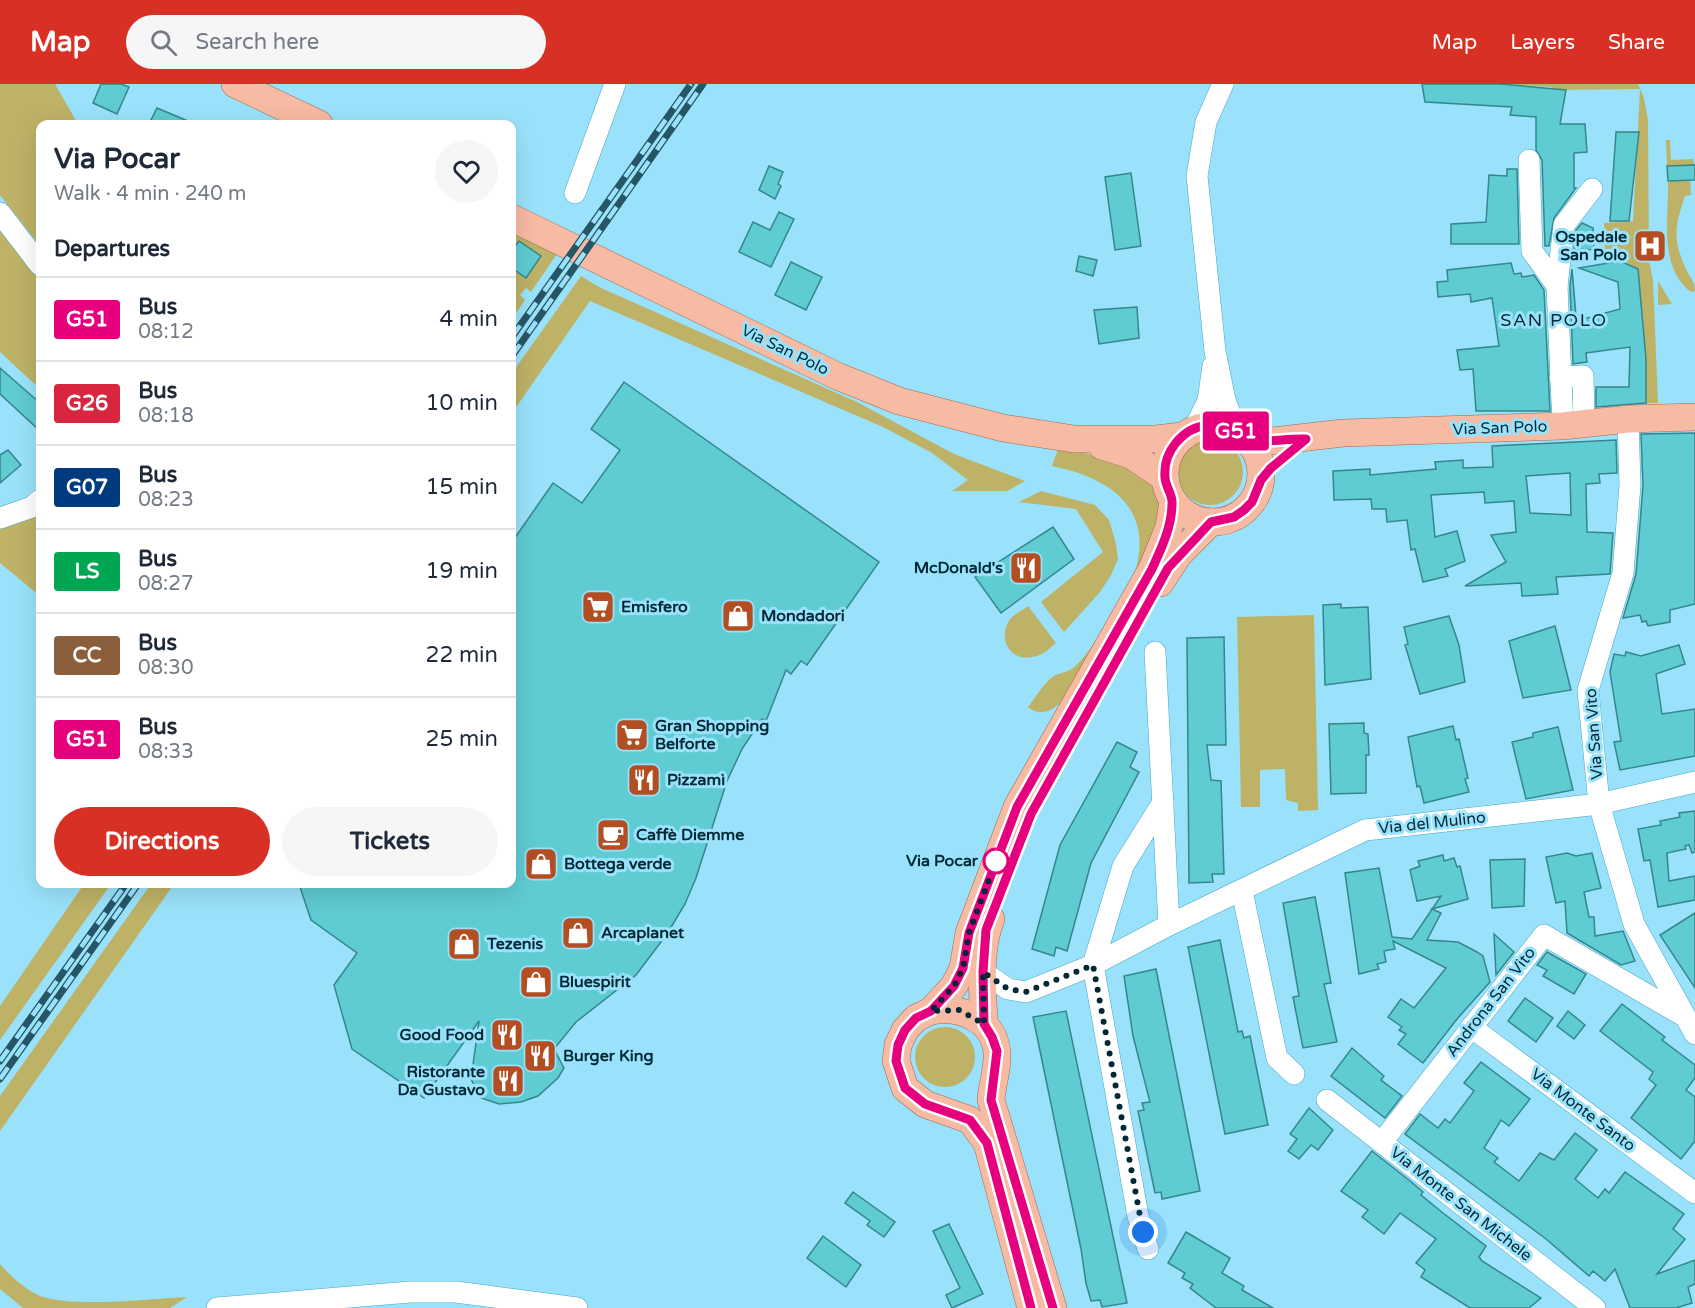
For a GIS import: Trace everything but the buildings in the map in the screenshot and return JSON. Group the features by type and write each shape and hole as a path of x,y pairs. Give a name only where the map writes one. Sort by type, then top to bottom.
{"main road":[{"path":"235,84 311,120"},
{"name":"Via San Polo","path":"516,220 837,375 899,401 1003,428 1074,439 1131,455 1169,490 1190,516 1211,522 1234,517 1244,510 1252,502 1261,480 1283,456 1306,439"},
{"name":"Via San Polo","path":"1074,439 1156,439 1208,425 1222,426 1242,435 1306,439 1343,433 1574,425 1628,419 1695,417"},
{"path":"1031,1308 987,1143 970,1120 925,1104 914,1097 900,1077 896,1061 898,1045 905,1030 916,1018 931,1011 954,986 963,968 969,933 1017,807 1152,569 1169,527 1168,455 1188,432"},
{"path":"1242,435 1256,451 1261,465 1261,480"},
{"path":"984,1024 983,972 986,930 1031,814 1168,568 1211,522"},
{"path":"931,1011 959,1010 984,1024 992,1037 997,1051 991,1100 1053,1308"},
{"path":"944,1109 959,1108 972,1102 984,1093 992,1081"}],"street":[{"path":"575,193 615,84"},
{"path":"1224,84 1206,122 1197,176 1215,351 1225,400 1242,435"},
{"path":"1530,160 1532,251 1557,286"},
{"path":"1574,425 1583,376 1560,377 1557,286 1564,225 1592,189"},
{"path":"0,213 36,261"},
{"path":"1188,432 1208,401 1215,351"},
{"name":"Via San Vito","path":"1628,419 1629,485 1623,573 1588,690 1599,804 1634,924 1691,1026"},
{"path":"0,518 36,504"},
{"path":"1155,652 1168,925"},
{"name":"Via del Mulino","path":"983,972 1008,989 1026,992 1093,965 1168,925 1365,830 1599,804 1695,782"},
{"path":"1148,1249 1138,1216 1093,965 1123,866 1163,802"},
{"path":"1242,891 1277,1058 1294,1074"},
{"name":"Androna San Vito","path":"1382,1142 1544,935 1691,1026"},
{"name":"Via Monte Santo","path":"1471,1027 1695,1193"},
{"name":"Via Monte San Michele","path":"1327,1100 1595,1308"},
{"path":"217,1308 410,1292 456,1293 577,1308"}],"shaded area":[{"path":"0,84 55,84 76,120 36,120 36,241 0,195"},
{"path":"1500,84 1638,84 1644,98 1648,120 1649,261 1653,280 1658,403 1646,403 1646,359 1638,269 1605,255 1604,223 1633,221 1640,89 1552,90 1552,87"},
{"path":"1666,140 1670,140 1671,160 1693,159 1694,165 1667,166"},
{"path":"1690,180 1691,195 1685,196 1676,234 1682,259 1694,285 1695,291 1691,292 1681,282 1674,269 1667,241 1668,181"},
{"path":"0,226 36,272 36,385 0,352"},
{"path":"516,233 557,254 531,292 526,288 520,295 525,300 516,313"},
{"path":"581,276 599,287 857,402 954,454 1025,481 1007,491 952,491 968,480 932,453 883,427 590,301 516,407 516,367"},
{"path":"1658,281 1672,304 1658,305"},
{"path":"1210,439 1223,442 1233,449 1240,459 1243,472 1240,485 1233,495 1223,502 1210,505 1197,502 1187,495 1180,485 1177,472 1180,459 1187,449 1197,442"},
{"path":"1058,449 1116,460 1145,476 1155,490 1161,507 1161,530 1077,685 1055,707 1042,712 1028,707 1051,678 1072,669 1096,641 1116,613 1130,585 1138,558 1139,534 1131,511 1115,492 1089,477 1052,466"},
{"path":"1041,491 1095,505 1109,520 1116,544 1118,559 1111,575 1100,592 1064,632 1041,602 1103,552 1076,509 1019,502"},
{"path":"36,514 36,593 0,563 0,529"},
{"path":"1028,606 1056,643 1039,655 1024,657 1011,651 1007,645 1005,631 1012,617"},
{"path":"1314,615 1318,810 1298,811 1298,803 1286,800 1285,769 1260,770 1260,807 1241,807 1237,617"},
{"path":"81,888 108,888 0,1040 0,1006"},
{"path":"148,888 171,888 0,1131 0,1096"},
{"path":"945,1027 962,1032 970,1040 975,1057 970,1074 962,1082 945,1087 928,1082 920,1074 915,1057 920,1040 928,1032"},
{"path":"0,1264 29,1290 54,1300 112,1302 187,1297 170,1308 23,1308 0,1289"}],"railway":[{"path":"516,331 691,84"},
{"path":"516,350 703,84"},
{"path":"0,1061 123,888"},
{"path":"0,1079 135,888"}],"bus line":[{"name":"G51","path":"1031,1308 987,1143 970,1120 925,1104 905,1088 896,1061 898,1045 905,1030 916,1018 931,1011 954,986 963,968 969,933 1017,807 1164,544 1173,501 1167,490 1165,466 1174,444 1194,429 1208,425 1222,426 1236,431 1247,439 1272,441 1306,439 1271,468 1261,480 1252,502 1244,510 1223,521 1211,522 1168,568 1031,814 986,930 983,972 984,1024 997,1051 991,1100 1053,1308"}],"place":[{"name":"Ospedale San Polo","path":"1650,246"},
{"name":"McDonald's","path":"1026,568"},
{"name":"Emisfero","path":"598,607"},
{"name":"Mondadori","path":"738,616"},
{"name":"Gran Shopping Belforte","path":"632,735"},
{"name":"Pizzamì","path":"644,780"},
{"name":"Caffè Diemme","path":"613,835"},
{"name":"Via Pocar","path":"996,861"},
{"name":"Bottega verde","path":"541,864"},
{"name":"Arcaplanet","path":"578,933"},
{"name":"Tezenis","path":"464,944"},
{"name":"Bluespirit","path":"536,982"},
{"name":"Good Food","path":"507,1035"},
{"name":"Burger King","path":"540,1056"},
{"name":"Ristorante Da Gustavo","path":"508,1081"}],"district":[{"name":"SAN POLO","path":"1554,320"}],"route":[{"path":"996,861 969,933 963,968 954,986 931,1011 945,1008 959,1010 973,1015 984,1024 983,972 1008,989 1026,992 1093,965 1138,1216 1143,1232"}]}
